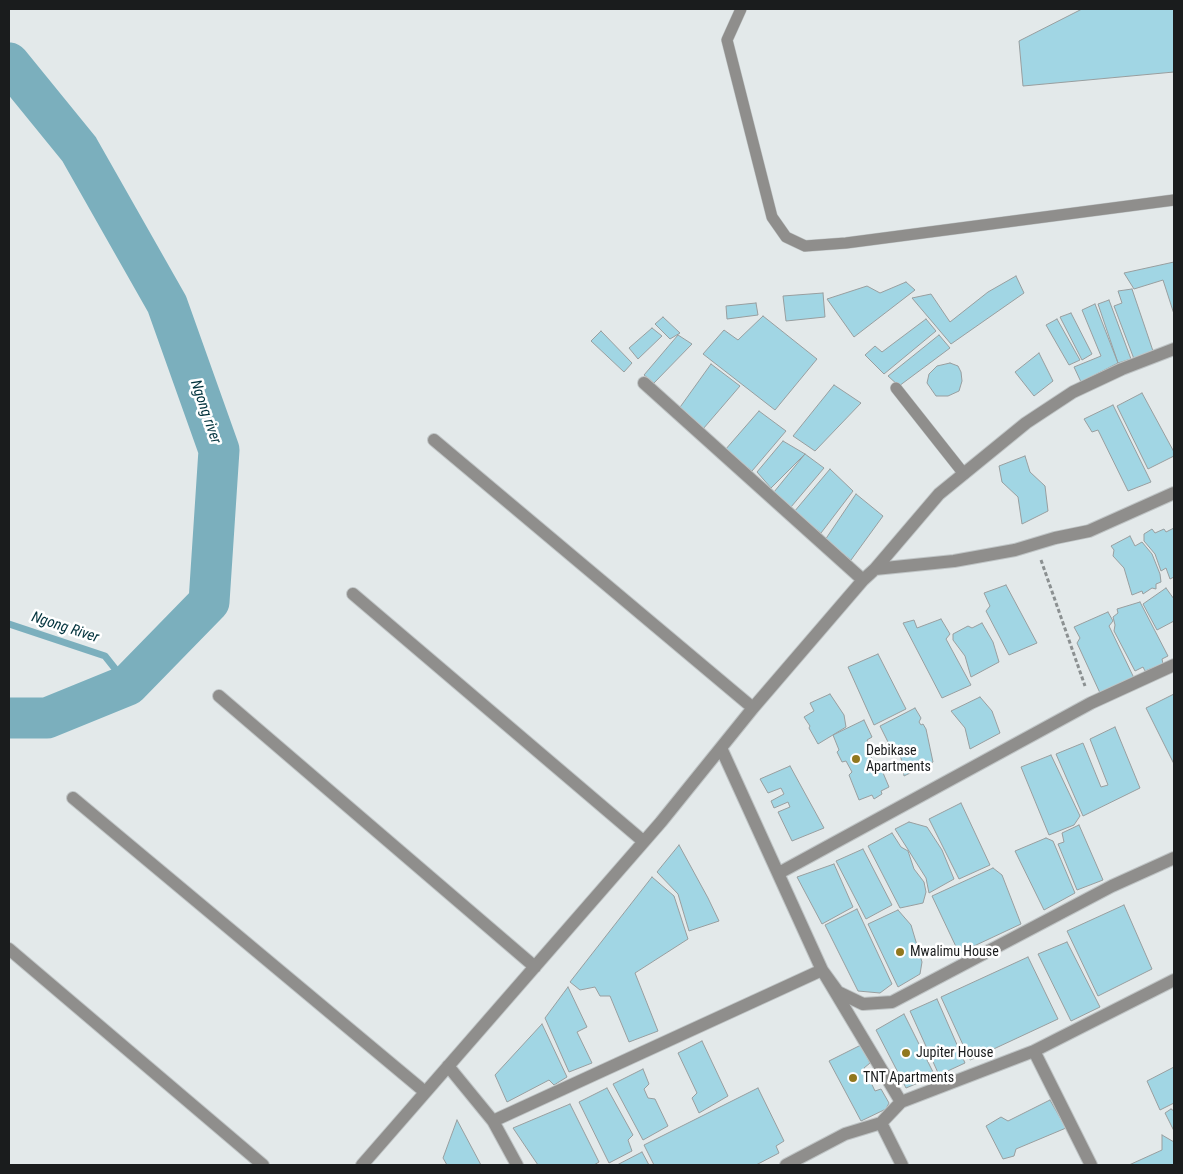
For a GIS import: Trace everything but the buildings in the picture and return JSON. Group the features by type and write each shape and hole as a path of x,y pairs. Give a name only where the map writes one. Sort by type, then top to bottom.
{"street":[{"path":"362,1165 661,822 754,708 939,494 1026,423 1073,392 1122,369 1174,350"},
{"path":"644,383 863,580"},
{"path":"434,440 754,708"},
{"path":"875,569 986,556 1015,550 1055,538 1089,531 1174,493"},
{"path":"353,594 643,842"},
{"path":"779,873 1091,703 1174,665"},
{"path":"219,696 535,967"},
{"path":"721,748 822,970 902,1102"},
{"path":"73,798 425,1092"},
{"path":"822,970 838,992 848,998 863,1004 892,1002 1112,886 1174,858"},
{"path":"9,949 263,1165"},
{"path":"493,1120 822,970"},
{"path":"786,1165 845,1134 881,1123 902,1102 1034,1051 1174,980"},
{"path":"1034,1051 1091,1165"},
{"path":"448,1066 493,1120 517,1165"},
{"path":"881,1123 902,1165"}],"lane":[{"path":"741,9 727,40 772,217 786,238 805,246 846,244 1174,200"},
{"path":"896,388 964,474"}],"path":[{"path":"1035,544 1091,703"}],"waterway":[{"name":"Ngong river","path":"9,63 79,149 167,304 219,450 209,602 128,685 47,718 9,718"},
{"name":"Ngong River","path":"9,624 105,656 128,685"}],"place":[{"name":"Debikase Apartments","path":"856,759"},
{"name":"Mwalimu House","path":"900,952"},
{"name":"Jupiter House","path":"906,1053"},
{"name":"TNT Apartments","path":"853,1078"}]}
